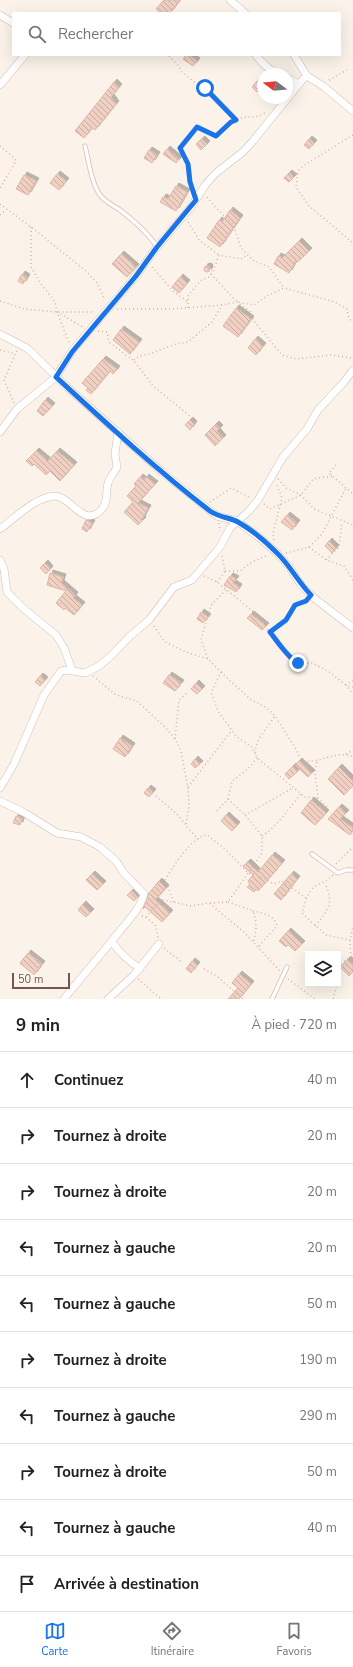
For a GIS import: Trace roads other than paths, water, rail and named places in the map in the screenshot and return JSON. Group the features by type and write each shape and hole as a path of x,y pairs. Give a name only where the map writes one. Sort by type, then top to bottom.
{"street":[{"path":"230,0 238,10"},
{"path":"0,15 12,22"},
{"path":"0,85 24,56"},
{"path":"257,56 262,64 267,68"},
{"path":"295,56 307,76 323,86 353,111"},
{"path":"0,432 17,409 56,377 72,352 180,220 216,173 248,146 307,76"},
{"path":"293,81 299,84"},
{"path":"0,334 27,348 56,377 162,472 217,516 237,521 277,553 290,568 302,586 311,595 353,628"},
{"path":"0,788 14,764 48,686 61,671 72,670 85,673 99,666 149,620 174,586 192,580 220,547 230,528 249,511 258,500 274,475 283,457 307,429 318,410 353,372"},
{"path":"0,529 33,504 52,497 60,498 86,515 94,515 98,513 107,501 108,482 117,467 115,451 118,432"},
{"path":"0,560 4,569 7,592 24,609 56,635 64,648 72,670"},
{"path":"0,801 25,813 57,833 81,837 100,847 116,861 123,872 144,892 144,897 134,914 112,942 79,978 64,999"},
{"path":"112,942 132,963 140,968"},
{"path":"108,999 134,975 159,944"}],"lane":[{"path":"85,146 95,185 101,197 142,230 152,239 157,247"},
{"path":"312,854 338,873 346,870 353,870"},
{"path":"272,999 287,967"}]}
